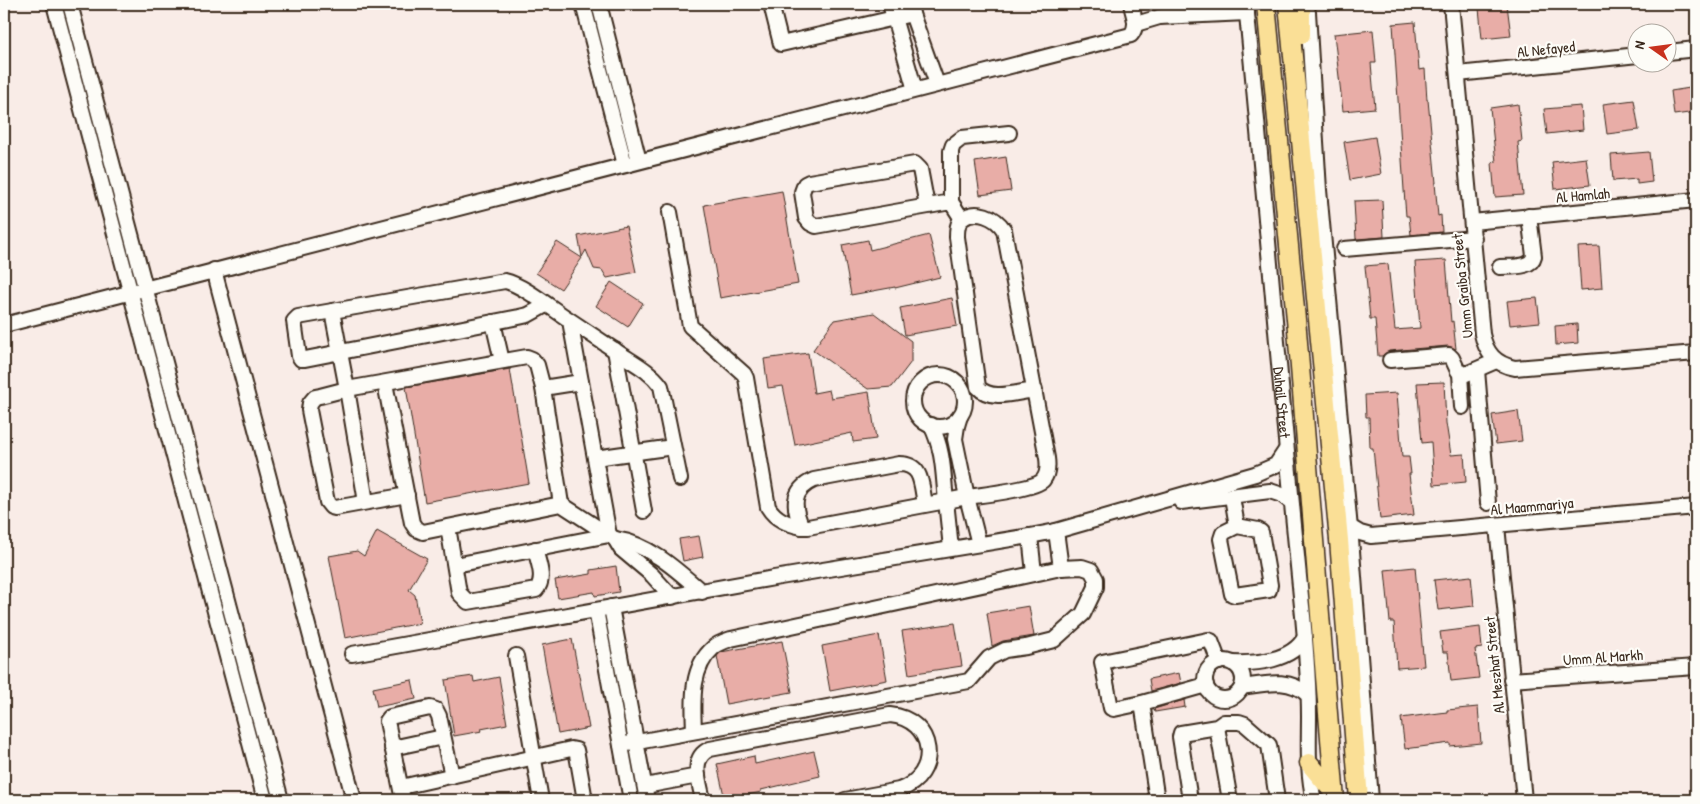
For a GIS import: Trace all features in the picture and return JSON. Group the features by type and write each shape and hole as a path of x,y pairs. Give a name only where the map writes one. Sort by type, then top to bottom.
{"main road":[{"name":"Duhail Street","path":"1266,4 1297,330 1334,796"},
{"path":"1288,4 1339,550 1359,793"},
{"path":"1300,140 1301,4"},
{"path":"1359,793 1367,752"},
{"path":"1308,763 1334,796"}],"street":[{"path":"54,4 265,800"},
{"path":"70,4 282,800"},
{"path":"583,4 632,163"},
{"path":"599,4 632,163"},
{"path":"771,4 781,44 895,18 911,9 937,84"},
{"path":"890,4 915,90"},
{"path":"4,325 1131,35 1135,30 1136,24 1131,4"},
{"path":"1136,24 1160,10 1204,4"},
{"path":"1307,4 1319,190 1350,526 1371,800"},
{"name":"Umm Graiba Street","path":"1451,4 1482,334 1489,354 1496,361"},
{"path":"1160,10 1246,8"},
{"name":"Duhail Street","path":"1246,8 1305,637 1308,695 1308,763 1314,800"},
{"path":"1678,51 1696,49"},
{"name":"Al Nefayed","path":"1458,74 1628,56"},
{"path":"962,219 951,202 951,151 953,145 962,138 1009,133"},
{"path":"926,206 920,169 916,164 809,182 805,184 802,192 806,218 816,226 951,202"},
{"name":"Al Hamlah","path":"1472,222 1696,200"},
{"path":"670,212 690,326 744,374 746,378 768,507 776,518 789,524 808,527 946,500 1032,486 1042,481 1048,466 1034,390 1004,230 996,220 989,216 972,215 962,219 958,225 956,237 978,387 988,394 998,395 1034,390"},
{"path":"1500,267 1529,264 1533,260 1529,216"},
{"path":"1344,249 1474,238"},
{"path":"214,270 354,800"},
{"path":"546,305 528,315 305,359 301,359 299,356 294,321 298,317 332,311 505,281 513,283 648,372 661,386 680,479"},
{"path":"332,311 366,502"},
{"path":"570,321 595,458 612,537 621,549 652,575 672,597"},
{"path":"493,322 502,360"},
{"path":"615,350 644,511"},
{"path":"1460,373 1466,374 1496,361 1505,366 1524,368 1696,353"},
{"path":"1390,360 1449,354 1460,373 1462,407"},
{"path":"406,495 335,508 331,506 327,502 310,403 315,398 347,389 520,357 532,358 537,365 543,388 561,504"},
{"path":"1477,370 1488,503"},
{"path":"960,386 975,371"},
{"path":"960,416 952,423 942,427 931,426 922,420 916,411 914,401 916,390 922,381 932,376 943,375 953,378 965,396 965,406 956,426 955,439 979,544"},
{"path":"543,388 581,382"},
{"path":"385,383 406,495 412,523 416,529 423,532 561,504 612,537 626,541 662,558 702,592"},
{"path":"931,426 941,451 951,548"},
{"path":"595,458 673,447"},
{"path":"352,654 1056,531 1255,474 1271,468 1282,459 1286,450"},
{"path":"802,527 796,514 795,505 801,488 807,483 814,480 899,464 911,465 918,473 925,504"},
{"path":"1142,506 1270,492 1282,495 1291,502"},
{"path":"1232,497 1237,526"},
{"name":"Al Maammariya","path":"1371,536 1696,507"},
{"path":"1237,526 1261,532 1270,585 1269,590 1232,594 1221,539 1223,533 1237,526"},
{"path":"1350,526 1360,533 1371,536"},
{"name":"Al Meszhat Street","path":"1497,526 1524,800"},
{"path":"448,527 459,593 468,602 536,590 542,580 535,549"},
{"path":"1056,531 1061,568"},
{"path":"1030,536 1034,573"},
{"path":"1352,551 1360,542 1371,536"},
{"path":"455,565 535,549 612,537"},
{"path":"621,745 969,681 989,658 1005,650 1054,640 1083,614 1096,587 1096,579 1091,570 1082,567 1061,568 740,636 720,643 713,648 702,663 694,686 694,731"},
{"path":"611,608 647,800"},
{"path":"596,610 631,800"},
{"path":"1206,685 1114,709 1111,708 1102,662 1208,640 1211,641 1225,662 1238,667 1242,673 1242,687 1235,696 1224,699 1213,695 1206,685 1206,674 1214,664 1225,662 1259,661 1286,654 1299,646 1305,637"},
{"path":"516,656 541,800"},
{"name":"Umm Al Markh","path":"1511,680 1696,667"},
{"path":"1242,687 1285,683 1299,687 1308,695"},
{"path":"1224,699 1221,724 1230,800"},
{"path":"1142,703 1157,800"},
{"path":"452,776 439,716 436,710 430,708 390,717 387,721 402,794 452,776 571,749 576,750 585,800"},
{"path":"703,800 698,776 698,760 706,751 714,748 881,716 897,716 909,720 916,725 927,743 928,754 924,771 917,781 907,788 845,800"},
{"path":"1190,800 1181,734 1221,724 1239,722 1245,724 1269,745 1276,800"},
{"path":"392,748 443,737"},
{"path":"645,786 698,776"}],"building":[{"path":"1507,5 1511,36 1482,39 1479,8"},
{"path":"1415,22 1419,70 1425,69 1438,216 1441,215 1442,232 1411,235 1409,216 1406,216 1393,24"},
{"path":"1373,30 1376,63 1371,63 1375,108 1343,111 1334,34"},
{"path":"1696,87 1696,112 1674,115 1671,91"},
{"path":"1634,100 1639,130 1607,134 1603,104"},
{"path":"1518,104 1522,141 1518,142 1523,195 1495,197 1492,163 1496,162 1490,108"},
{"path":"1581,106 1583,130 1547,134 1544,109"},
{"path":"1375,137 1381,174 1350,180 1344,142"},
{"path":"1649,152 1652,182 1637,184 1637,179 1613,181 1611,155"},
{"path":"1006,157 1011,191 980,195 975,162"},
{"path":"1586,158 1590,185 1555,189 1552,162"},
{"path":"782,191 798,284 720,298 704,205"},
{"path":"1382,200 1384,237 1356,239 1354,201"},
{"path":"626,226 636,272 607,278 602,270 594,269 586,250 582,257 578,236"},
{"path":"929,235 940,277 895,288 851,295 842,245 868,240 870,250"},
{"path":"557,242 582,258 561,289 536,273"},
{"path":"1599,246 1602,288 1581,290 1578,247"},
{"path":"1446,260 1451,322 1453,321 1456,349 1448,346 1389,351 1382,356 1378,356 1375,319 1370,319 1365,266 1388,264 1395,330 1420,328 1415,262"},
{"path":"611,282 643,303 628,327 596,306"},
{"path":"952,298 957,326 905,335 900,308"},
{"path":"1537,298 1540,322 1510,325 1507,301"},
{"path":"874,313 911,341 911,362 892,387 868,389 813,350 834,320"},
{"path":"1577,324 1578,343 1556,345 1555,326"},
{"path":"808,353 814,393 829,390 831,398 869,392 876,439 853,442 852,433 795,445 783,386 768,388 764,359"},
{"path":"510,369 529,483 425,502 406,387"},
{"path":"1444,382 1446,423 1451,455 1464,454 1466,482 1434,485 1431,442 1422,443 1417,383"},
{"path":"1397,393 1402,457 1409,457 1414,515 1380,519 1373,448 1370,448 1369,417 1366,417 1365,395"},
{"path":"1518,411 1522,441 1496,444 1492,415"},
{"path":"377,531 427,559 409,590 415,595 420,623 345,638 329,556 357,551 364,556"},
{"path":"699,536 703,557 683,561 679,539"},
{"path":"616,566 619,592 595,596 594,592 558,598 555,580 591,574 591,570"},
{"path":"1415,567 1424,666 1397,668 1394,622 1390,622 1385,570"},
{"path":"1471,576 1474,606 1438,610 1434,580"},
{"path":"1029,606 1034,636 1003,641 992,646 987,613"},
{"path":"955,623 962,666 909,674 902,631"},
{"path":"1480,627 1482,648 1475,649 1479,678 1451,681 1448,652 1443,652 1440,632"},
{"path":"879,635 887,680 830,691 822,646"},
{"path":"572,639 589,728 558,734 542,645"},
{"path":"782,641 792,692 726,704 717,656 721,652"},
{"path":"1179,673 1181,683 1151,691 1149,679"},
{"path":"473,676 474,682 499,677 507,724 454,736 445,680"},
{"path":"412,680 416,699 377,707 373,688"},
{"path":"1184,700 1185,707 1155,712 1154,709"},
{"path":"1478,707 1481,743 1450,746 1450,743 1405,749 1401,718"},
{"path":"814,751 820,776 725,800 717,764 754,756 755,764"}]}
